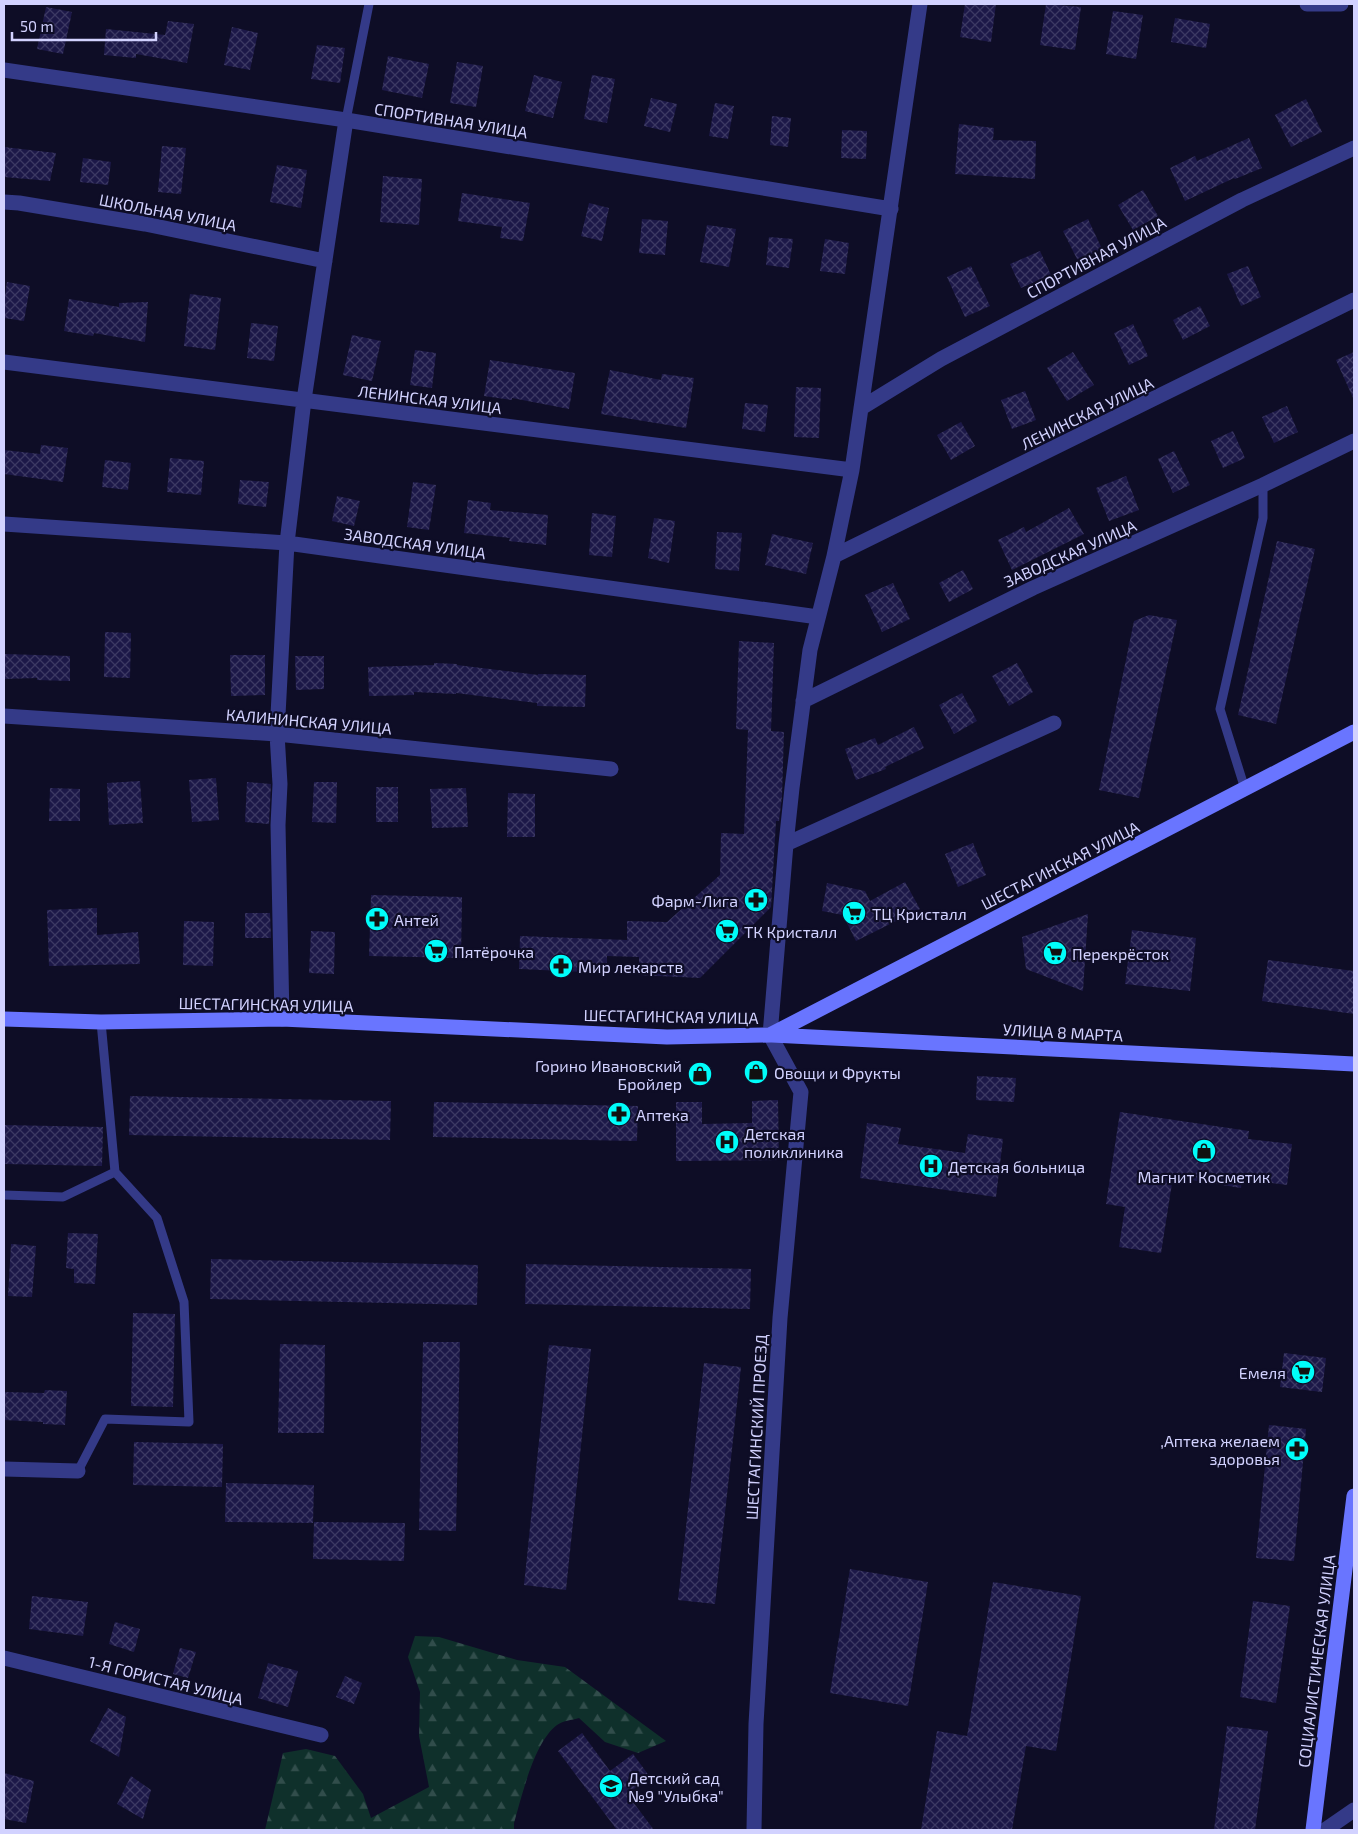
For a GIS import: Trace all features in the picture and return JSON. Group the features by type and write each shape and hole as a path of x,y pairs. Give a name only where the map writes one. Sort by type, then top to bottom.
{"main road":[{"name":"ШЕСТАГИНСКАЯ УЛИЦА","path":"4,1019 101,1022 282,1019 667,1037 770,1035 1354,732"},
{"name":"УЛИЦА 8 МАРТА","path":"770,1035 1354,1064"},
{"name":"СОЦИАЛИСТИЧЕСКАЯ УЛИЦА","path":"1313,1830 1354,1496"}],"street":[{"path":"770,1035 786,844 810,650 834,556 852,470 920,4"},
{"path":"1307,4 1341,4"},
{"name":"СПОРТИВНАЯ УЛИЦА","path":"4,70 346,120 891,209"},
{"path":"282,1019 278,825 280,784 277,734 287,543 304,400 346,120"},
{"name":"СПОРТИВНАЯ УЛИЦА","path":"861,408 958,349 1242,200 1354,148"},
{"name":"ШКОЛЬНАЯ УЛИЦА","path":"4,202 145,224 325,261"},
{"name":"ЛЕНИНСКАЯ УЛИЦА","path":"834,556 1354,300"},
{"name":"ЛЕНИНСКАЯ УЛИЦА","path":"4,362 852,470"},
{"name":"ЗАВОДСКАЯ УЛИЦА","path":"803,701 1032,588 1263,486 1354,440"},
{"name":"ЗАВОДСКАЯ УЛИЦА","path":"4,524 287,543 818,617"},
{"name":"КАЛИНИНСКАЯ УЛИЦА","path":"4,716 277,734 611,769"},
{"path":"786,844 1054,723"},
{"name":"ШЕСТАГИНСКИЙ ПРОЕЗД","path":"754,1830 756,1724 780,1318 801,1092 770,1035"},
{"path":"4,1469 78,1471"},
{"name":"1-Я ГОРИСТАЯ УЛИЦА","path":"4,1658 321,1735"},
{"path":"1325,1830 1354,1810"}],"lane":[{"path":"346,120 369,4"},
{"path":"1245,789 1220,709 1263,518 1263,486"},
{"path":"78,1471 105,1419 190,1422 184,1302 157,1218 115,1172 101,1022"},
{"path":"4,1195 63,1198 115,1172"}],"green space":[{"path":"415,1636 439,1637 517,1660 565,1667 666,1741 638,1753 605,1742 579,1718 557,1725 549,1733 535,1756 514,1823 514,1830 265,1830 283,1753 306,1749 335,1756 363,1794 371,1818 429,1787 419,1736 420,1692 408,1657"}],"building":[{"path":"965,4 996,4 991,42 960,37"},
{"path":"1046,4 1081,7 1075,50 1040,45"},
{"path":"46,7 72,12 63,54 37,49"},
{"path":"1113,11 1143,15 1136,59 1106,54"},
{"path":"1175,18 1210,24 1206,48 1171,42"},
{"path":"168,21 194,24 187,63 136,54 136,58 104,55 106,29 165,35"},
{"path":"232,27 258,33 250,70 224,65"},
{"path":"317,45 345,48 340,83 311,79"},
{"path":"388,56 429,64 422,98 382,90"},
{"path":"457,62 483,66 476,107 450,103"},
{"path":"534,75 562,82 553,118 525,111"},
{"path":"592,75 615,79 607,123 584,119"},
{"path":"651,98 677,104 670,132 644,126"},
{"path":"1306,99 1322,132 1291,147 1275,115"},
{"path":"715,103 734,106 728,139 709,136"},
{"path":"772,116 791,118 788,147 770,145"},
{"path":"959,124 994,128 993,140 1036,141 1035,179 955,174"},
{"path":"842,130 867,131 866,159 841,158"},
{"path":"1249,138 1262,168 1234,178 1185,201 1170,168 1195,156 1197,161"},
{"path":"162,146 186,148 181,194 158,192"},
{"path":"4,147 56,153 50,181 4,177"},
{"path":"83,158 111,162 108,185 80,182"},
{"path":"277,165 307,170 301,208 270,202"},
{"path":"383,176 422,179 419,225 380,222"},
{"path":"1143,190 1158,216 1133,230 1118,205"},
{"path":"462,193 530,203 523,241 500,238 502,227 458,221"},
{"path":"589,203 609,208 602,241 581,236"},
{"path":"642,219 668,221 665,255 639,253"},
{"path":"1088,219 1102,249 1078,261 1063,231"},
{"path":"707,225 736,229 729,267 700,262"},
{"path":"769,237 793,239 789,268 766,265"},
{"path":"825,239 849,243 845,274 820,271"},
{"path":"1040,251 1051,275 1021,288 1010,264"},
{"path":"971,266 990,306 965,317 947,277"},
{"path":"1248,266 1261,297 1241,306 1227,274"},
{"path":"7,282 30,286 24,321 4,318"},
{"path":"190,294 221,298 215,350 184,346"},
{"path":"69,299 119,307 119,303 148,302 145,342 94,333 93,336 64,331"},
{"path":"1200,306 1210,326 1183,340 1173,320"},
{"path":"251,323 278,326 274,361 247,358"},
{"path":"1133,324 1148,356 1129,365 1114,333"},
{"path":"352,335 381,341 372,381 343,375"},
{"path":"415,350 436,353 432,388 410,385"},
{"path":"1073,352 1094,385 1067,401 1047,368"},
{"path":"1354,352 1354,400 1336,360"},
{"path":"490,360 575,373 569,409 512,398 512,400 484,396"},
{"path":"610,370 661,380 662,374 694,378 686,428 601,414"},
{"path":"796,387 821,388 819,438 794,437"},
{"path":"1025,391 1036,420 1012,429 1001,400"},
{"path":"745,403 768,405 765,432 742,429"},
{"path":"1287,406 1298,432 1274,443 1262,417"},
{"path":"961,422 975,446 951,460 937,435"},
{"path":"1233,431 1245,458 1223,468 1211,441"},
{"path":"41,445 68,448 63,482 4,474 4,450 40,454"},
{"path":"1174,451 1190,485 1173,493 1158,459"},
{"path":"170,458 204,461 201,495 167,492"},
{"path":"105,460 131,463 128,490 102,487"},
{"path":"1126,476 1139,510 1109,521 1096,488"},
{"path":"240,480 269,482 266,507 238,504"},
{"path":"413,482 436,485 429,530 407,527"},
{"path":"337,496 360,501 354,526 332,521"},
{"path":"468,500 491,503 490,510 548,515 546,545 509,541 510,538 464,533"},
{"path":"1069,508 1084,534 1012,570 998,540 1024,527 1026,532"},
{"path":"592,513 616,516 612,557 589,555"},
{"path":"654,518 675,521 669,563 648,558"},
{"path":"717,532 742,533 739,571 715,569"},
{"path":"772,534 813,543 806,574 765,565"},
{"path":"1277,541 1315,549 1276,724 1238,715"},
{"path":"963,570 973,589 949,602 939,583"},
{"path":"893,583 910,619 882,632 865,595"},
{"path":"1149,615 1177,620 1139,798 1099,790 1134,621"},
{"path":"105,632 131,633 130,678 104,677"},
{"path":"739,641 774,643 771,731 784,732 782,796 779,821 776,821 771,907 700,978 639,975 639,957 607,956 607,973 519,969 520,936 627,940 627,921 667,922 720,875 721,833 744,834 748,730 736,729"},
{"path":"4,654 70,656 70,681 37,680 37,678 4,679"},
{"path":"230,655 265,655 265,695 231,696"},
{"path":"295,656 324,656 324,689 296,690"},
{"path":"434,663 457,664 538,675 586,675 585,707 537,706 537,703 456,693 414,692 414,695 369,696 368,667 434,665"},
{"path":"1017,663 1033,692 1009,706 992,676"},
{"path":"962,693 977,721 954,734 939,705"},
{"path":"914,727 924,748 885,767 886,769 856,780 845,749 875,738 878,745"},
{"path":"216,778 219,820 192,822 189,780"},
{"path":"140,781 143,823 109,825 107,783"},
{"path":"247,782 271,784 269,824 245,822"},
{"path":"314,782 337,782 336,823 312,822"},
{"path":"376,787 398,787 398,822 376,822"},
{"path":"50,788 80,789 80,821 49,821"},
{"path":"466,788 468,827 432,828 430,789"},
{"path":"508,793 535,794 535,837 507,837"},
{"path":"973,843 986,875 958,887 945,854"},
{"name":"ТЦ Кристалл","path":"905,882 920,909 856,941 843,915 822,911 827,883 865,891 870,901"},
{"path":"371,895 462,897 461,958 369,956"},
{"path":"97,908 97,935 138,932 140,964 49,966 47,910"},
{"path":"245,913 270,913 271,938 245,938"},
{"name":"Перекрёсток","path":"1088,914 1083,991 1026,969 1022,937"},
{"path":"184,921 214,922 213,966 183,965"},
{"path":"1132,930 1196,938 1190,991 1125,984"},
{"path":"311,931 335,932 334,974 309,973"},
{"path":"1268,960 1354,971 1354,1014 1262,1001"},
{"path":"977,1076 1016,1078 1014,1102 976,1100"},
{"path":"130,1096 391,1101 390,1140 129,1135"},
{"name":"Детская поликлиника","path":"778,1100 779,1160 676,1161 676,1102 702,1102 702,1124 752,1123 752,1101"},
{"path":"434,1102 638,1106 637,1141 433,1137"},
{"path":"1120,1112 1249,1131 1248,1139 1292,1144 1287,1185 1242,1179 1241,1188 1173,1177 1161,1253 1119,1247 1125,1207 1106,1204"},
{"name":"Детская больница","path":"867,1123 901,1128 898,1144 965,1153 968,1134 1003,1139 996,1197 860,1178"},
{"path":"4,1125 103,1127 102,1166 4,1164"},
{"path":"68,1233 98,1234 95,1284 74,1283 74,1269 66,1268"},
{"path":"11,1244 36,1246 32,1297 8,1296"},
{"path":"211,1259 478,1265 477,1305 210,1299"},
{"path":"526,1264 751,1269 750,1309 525,1304"},
{"path":"133,1313 175,1314 173,1407 131,1406"},
{"path":"423,1342 460,1342 456,1531 419,1530"},
{"path":"280,1344 325,1345 324,1433 278,1433"},
{"path":"549,1345 591,1349 566,1590 524,1585"},
{"name":"Емеля","path":"1284,1353 1326,1358 1322,1392 1280,1387"},
{"path":"704,1363 741,1367 715,1604 678,1600"},
{"path":"45,1390 67,1391 65,1425 4,1420 4,1392 44,1393"},
{"path":"1269,1425 1306,1429 1294,1561 1256,1558"},
{"path":"134,1442 223,1444 222,1487 133,1485"},
{"path":"226,1483 314,1485 313,1523 225,1522"},
{"path":"314,1522 405,1523 404,1561 313,1559"},
{"path":"850,1569 928,1582 908,1706 830,1693"},
{"path":"993,1582 1081,1596 1056,1751 1026,1746 1012,1830 921,1830 937,1731 967,1736"},
{"path":"32,1596 88,1602 83,1636 29,1629"},
{"path":"1253,1601 1290,1606 1276,1703 1240,1697"},
{"path":"115,1622 140,1629 134,1652 109,1644"},
{"path":"180,1648 196,1652 188,1678 173,1674"},
{"path":"268,1663 298,1671 288,1707 258,1698"},
{"path":"345,1676 362,1683 354,1704 336,1697"},
{"path":"108,1708 126,1717 119,1757 90,1741"},
{"path":"1227,1726 1268,1731 1255,1830 1214,1830"},
{"name":"Детский сад №9 \"Улыбка\"","path":"582,1733 610,1771 633,1754 650,1777 627,1794 654,1830 617,1830 558,1751"},
{"path":"4,1773 34,1781 26,1823 4,1819"},
{"path":"131,1776 151,1790 143,1819 117,1804"}],"place":[{"name":"Фарм-Лига","path":"756,900"},
{"name":"ТЦ Кристалл","path":"854,913"},
{"name":"Антей","path":"377,919"},
{"name":"ТК Кристалл","path":"727,931"},
{"name":"Пятёрочка","path":"436,951"},
{"name":"Перекрёсток","path":"1055,953"},
{"name":"Мир лекарств","path":"561,966"},
{"name":"Овощи и Фрукты","path":"756,1072"},
{"name":"Горино Ивановский Бройлер","path":"700,1074"},
{"name":"Аптека","path":"619,1114"},
{"name":"Детская поликлиника","path":"727,1142"},
{"name":"Магнит Косметик","path":"1204,1151"},
{"name":"Детская больница","path":"931,1166"},
{"name":"Емеля","path":"1303,1372"},
{"name":",Аптека желаем здоровья","path":"1297,1449"},
{"name":"Детский сад №9 \"Улыбка\"","path":"611,1786"}]}
